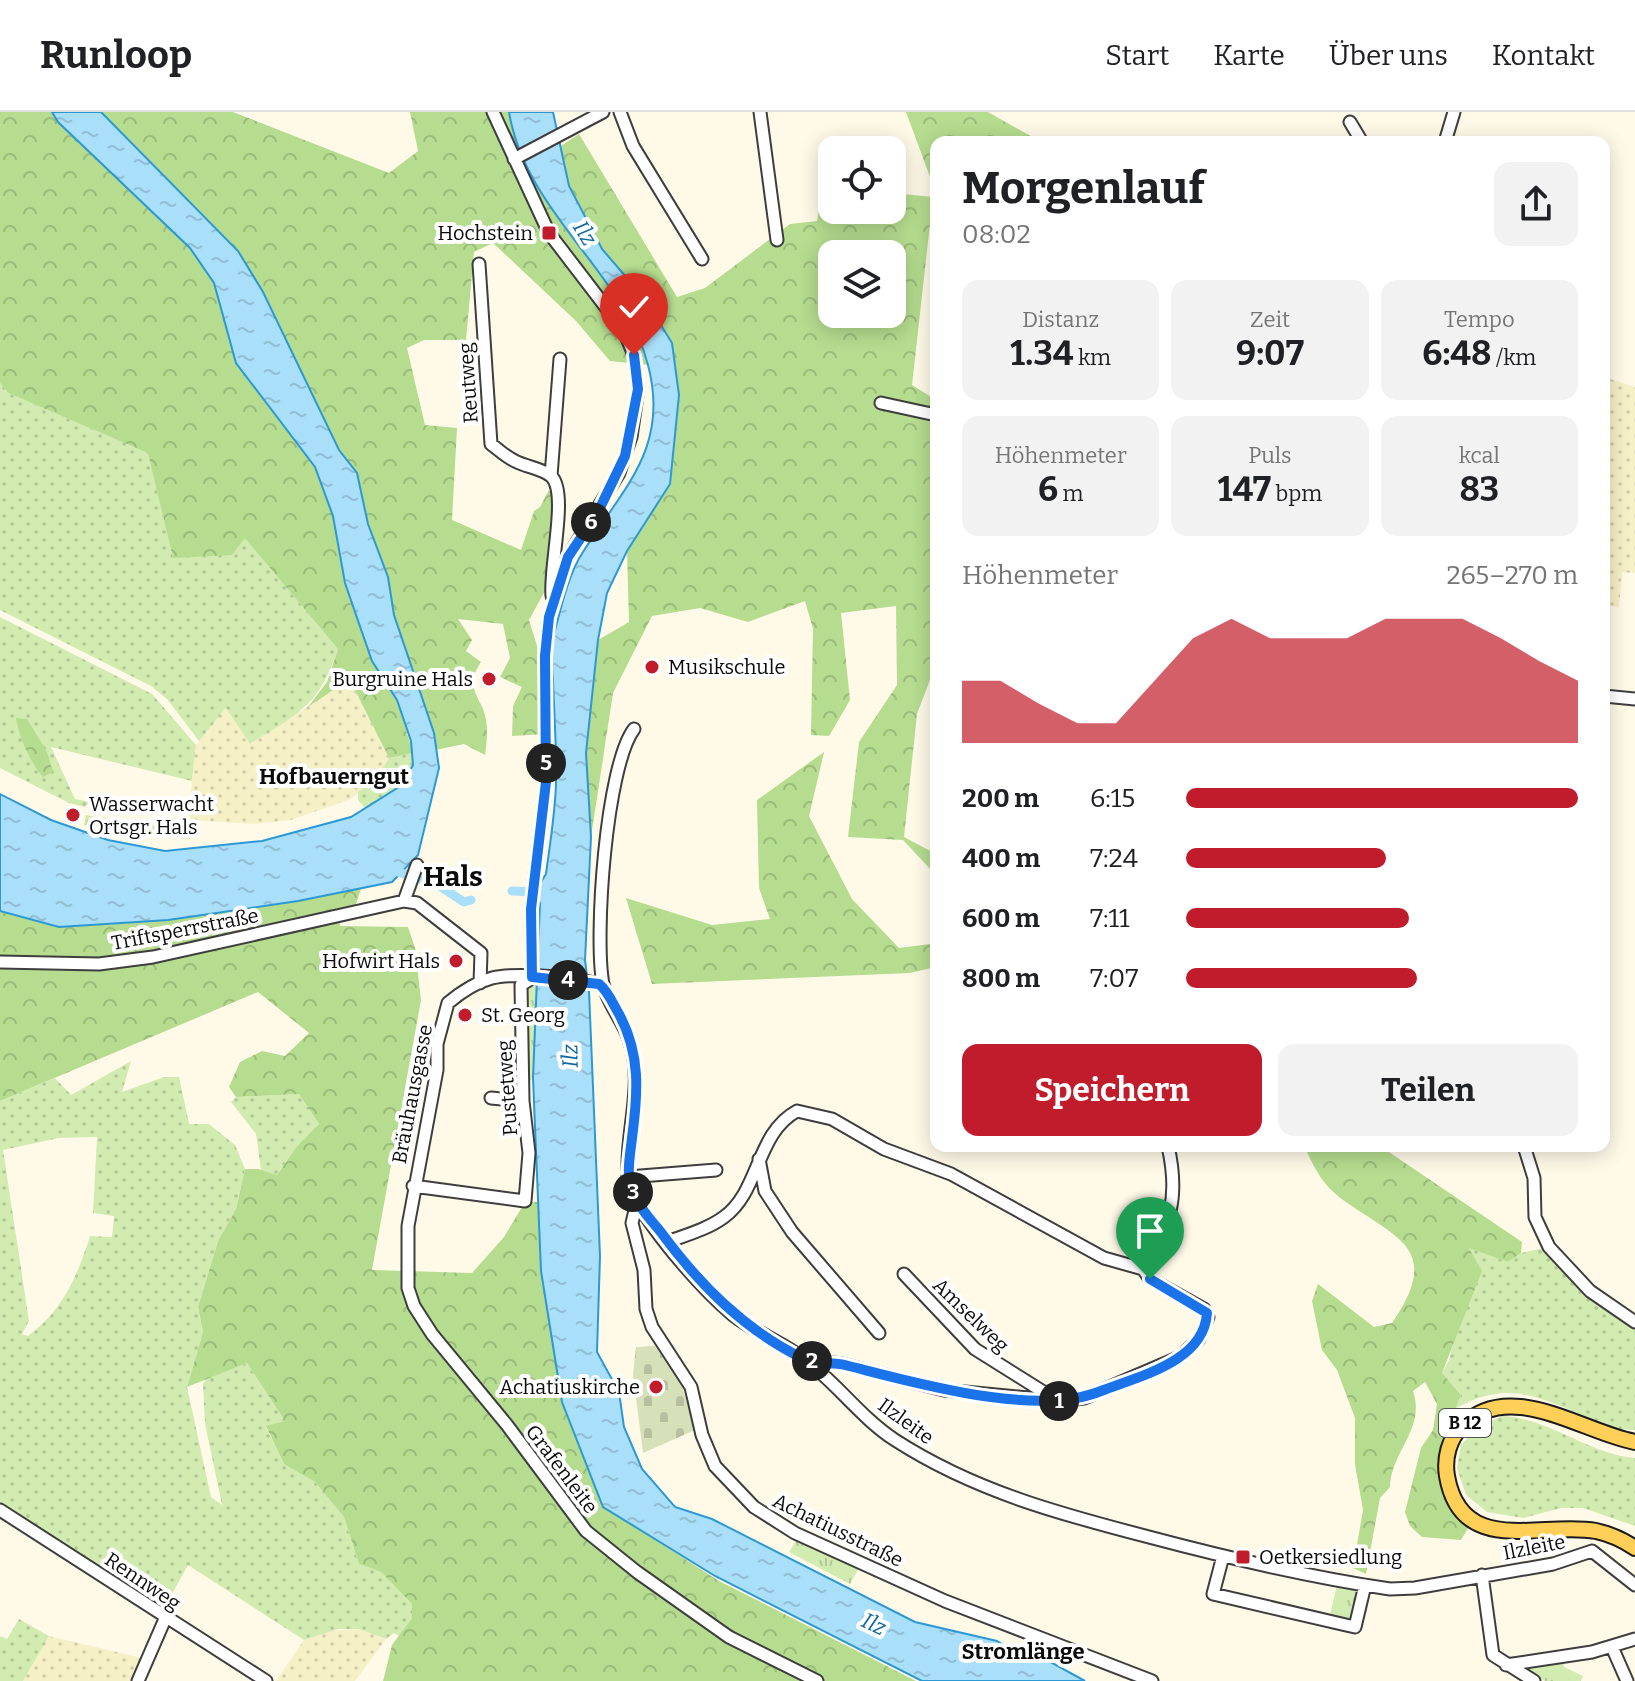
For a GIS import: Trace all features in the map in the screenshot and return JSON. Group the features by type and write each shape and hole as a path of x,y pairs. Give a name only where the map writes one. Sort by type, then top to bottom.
{"main road":[{"name":"B 12","path":"1635,1442 1543,1412 1504,1405 1469,1419 1449,1446 1446,1471 1461,1510 1477,1523 1510,1532 1596,1531 1635,1548"}],"street":[{"path":"493,112 558,247 624,331 637,370 635,417 625,456 598,512 568,557 552,604"},
{"path":"517,157 603,112"},
{"path":"620,112 633,146 702,259"},
{"path":"760,112 777,240"},
{"path":"1447,136 1454,112"},
{"path":"1350,122 1358,136"},
{"name":"Reutweg","path":"479,264 491,444 513,461 551,476"},
{"path":"532,977 533,879 546,782 545,656 552,604 551,568 561,507 551,476 560,359"},
{"path":"881,403 930,414"},
{"path":"1610,697 1635,699"},
{"path":"634,729 623,751 606,821 598,985 621,1018 637,1061 638,1082 628,1177 637,1202"},
{"path":"416,869 404,901 417,903 481,953 480,983"},
{"name":"Triftsperrstraße","path":"0,962 99,964 153,957 404,901"},
{"name":"Bräuhausgasse","path":"413,1186 437,1070 437,1044 448,1003 493,978 532,977 598,985"},
{"name":"Pustetweg","path":"413,1186 525,1201 529,1153 523,1101 521,985 532,977"},
{"path":"491,1098 523,1101"},
{"path":"667,1242 725,1217 771,1134 785,1118 797,1111 832,1119 884,1149 951,1174 1104,1258 1143,1269 1150,1279 1204,1309 1208,1317 1199,1339 1180,1357 1084,1398 1059,1401 944,1390 842,1364 806,1360"},
{"path":"1143,1269 1174,1205 1176,1185 1169,1152"},
{"path":"1526,1152 1534,1178 1535,1217 1549,1247 1590,1291 1635,1322"},
{"path":"759,1159 765,1191 792,1232 879,1333"},
{"path":"628,1177 716,1170"},
{"name":"Grafenleite","path":"413,1186 408,1226 408,1288 414,1306 586,1531 637,1572 729,1637 817,1681"},
{"name":"Ilzleite","path":"637,1202 667,1242 735,1316 806,1360 891,1438 937,1465 1045,1510 1223,1556 1365,1585 1415,1588 1571,1560 1592,1551"},
{"name":"Achatiusstraße","path":"637,1202 632,1223 644,1270 646,1309 652,1327 691,1387 702,1435 715,1466 754,1507 795,1533 999,1624 1152,1681"},
{"name":"Amselweg","path":"904,1274 975,1349 1059,1401"},
{"name":"Rennweg","path":"0,1510 165,1619 266,1681"},
{"name":"Ilzleite","path":"1592,1551 1596,1531"},
{"name":"Ilzleite","path":"1592,1551 1635,1585"},
{"path":"1223,1556 1213,1594 1355,1627 1365,1585"},
{"name":"Ilzleite","path":"1482,1575 1491,1648 1495,1658 1506,1665"},
{"path":"138,1681 165,1619"},
{"path":"1506,1665 1612,1647 1635,1639"},
{"path":"1612,1647 1627,1681"},
{"path":"1506,1665 1534,1681"}],"shaded area":[{"path":"1610,379 1635,387 1635,573 1622,572 1619,608 1610,605"},
{"path":"352,684 389,758 377,777 351,799 291,820 254,824 188,820 196,745 226,708 250,744 333,690"},
{"path":"359,1629 386,1639 355,1681 276,1681 304,1640 326,1631"},
{"path":"49,1636 142,1658 136,1681 23,1681"}],"green space":[{"path":"0,112 52,112 58,122 190,248 214,283 236,363 315,467 333,516 345,583 372,661 397,700 413,753 389,758 352,684 333,690 308,707 327,682 338,649 245,538 232,555 173,558 148,453 8,393 0,383"},
{"path":"101,112 233,112 389,173 418,151 410,112 509,112 516,140 540,192 624,308 648,365 610,361 576,321 493,243 474,252 466,340 424,340 407,348 425,425 457,428 452,520 521,550 534,511 540,507 549,490 558,502 546,589 529,620 537,646 545,734 512,736 513,706 522,687 500,677 510,658 503,624 458,619 472,640 466,651 481,662 473,681 486,720 485,755 464,744 435,750 434,733 394,615 388,577 368,524 357,473 339,450 263,292 238,251"},
{"path":"906,112 988,112 1030,136 930,136 930,177"},
{"path":"579,134 677,297 705,288 790,224 817,221 818,215 818,224 906,224 906,194 930,197 930,224 912,385 930,396 930,680 917,714 904,837 930,851 930,869 903,840 848,837 859,742 897,685 896,606 841,613 850,700 829,736 811,735 813,629 805,601 748,622 700,608 652,616 613,693 591,837 586,753 598,640 629,622 627,551 670,484 645,299 602,249 569,186 561,146"},
{"path":"0,383 8,393 149,453 173,558 245,537 338,649 323,684 305,707 250,744 226,708 199,741 167,699 151,686 0,610"},
{"path":"0,617 152,694 196,745 192,781 51,747 75,799 90,802 85,807 69,803 0,768"},
{"path":"16,718 27,719 47,752 53,772 43,777 38,771 22,741"},
{"path":"824,752 809,816 852,899 899,948 930,944 930,968 910,973 652,984 626,898 712,925 770,919 759,888 757,800"},
{"path":"413,753 404,780 365,808 358,800 358,792 377,777 389,758"},
{"path":"86,815 144,825 193,827 190,839 84,825"},
{"path":"361,889 355,907 338,910 340,926 408,927 415,948 421,1000 372,1270 472,1273 504,1237 525,1202 541,1202 542,1278 562,1402 603,1506 719,1581 916,1681 383,1681 392,1645 412,1618 412,1604 381,1572 359,1564 344,1517 315,1482 284,1464 266,1426 285,1421 247,1363 187,1387 203,1332 198,1307 218,1241 236,1209 245,1169 277,1175 297,1146 319,1124 299,1094 236,1097 229,1087 240,1062 262,1051 285,1056 309,1033 258,992 0,1101 0,911 59,927 168,920"},
{"path":"537,985 533,1078 523,1088 526,988"},
{"path":"131,1061 122,1092 164,1077 179,1077 189,1124 209,1124 235,1145 245,1169 236,1209 218,1241 198,1307 203,1332 187,1387 211,1497 222,1505 205,1424 203,1384 206,1379 247,1363 285,1421 266,1427 284,1464 315,1482 344,1517 359,1564 381,1572 412,1604 412,1618 399,1636 394,1633 386,1639 359,1629 338,1629 304,1640 188,1565 163,1610 0,1508 0,1101 55,1078 71,1095","holes":["97,1137 93,1213 114,1216 112,1237 90,1236 74,1279 60,1304 28,1336 22,1334 29,1321 3,1150 59,1138"]},
{"path":"299,1094 319,1124 297,1146 276,1176 261,1170 256,1134 231,1102 236,1097"},
{"path":"1307,1152 1389,1152 1522,1242 1521,1253 1508,1262 1469,1248 1482,1271 1442,1373 1461,1395 1444,1436 1440,1462 1470,1525 1461,1540 1422,1537 1410,1526 1405,1512 1421,1448 1433,1430 1437,1404 1425,1382 1413,1391 1416,1405 1412,1429 1396,1462 1390,1487 1380,1498 1366,1574 1353,1568 1363,1510 1355,1464 1355,1418 1337,1370 1322,1350 1312,1301 1318,1284 1374,1327 1392,1323 1414,1277 1413,1260 1406,1246 1394,1235 1339,1197 1320,1177"},
{"path":"1469,1247 1508,1262 1521,1253 1549,1247 1566,1268 1635,1321 1635,1430 1613,1427 1524,1394 1491,1395 1455,1409 1461,1395 1442,1373 1449,1360 1474,1260"},
{"path":"655,1346 682,1386 695,1430 643,1453 633,1374 636,1347"},
{"path":"1503,1416 1537,1423 1601,1450 1635,1458 1635,1526 1583,1508 1561,1508 1523,1518 1487,1512 1466,1495 1457,1468 1461,1445 1477,1427"},
{"path":"798,1538 859,1568 850,1584 789,1552"},
{"path":"1337,1585 1360,1591 1352,1625 1329,1619"},
{"path":"19,1619 49,1636 23,1681 0,1681 0,1636 7,1639"},
{"path":"1563,1661 1564,1667 1583,1676 1581,1681 1545,1681 1520,1667"}],"water":[{"path":"52,112 101,112 238,251 263,292 339,450 357,473 368,524 388,577 394,615 434,733 439,768 418,855 392,882 298,901 168,920 59,927 0,911 0,794 51,820 108,840 165,851 262,841 351,817 402,785 413,765 411,741 397,700 372,661 345,583 333,516 315,467 236,363 214,283 190,248 58,122"},
{"name":"Ilz","path":"509,112 553,112 569,186 602,249 645,299 672,343 679,395 670,484 627,551 607,593 598,640 586,753 591,837 585,960 589,991 600,1256 597,1352 619,1392 624,1427 642,1469 675,1507 712,1519 915,1622 997,1641 1019,1655 1036,1654 1085,1681 922,1681 715,1576 603,1507 562,1402 541,1271 533,1078 540,903 532,898 533,883 541,882 546,874 556,784 552,648 573,571 627,487 648,444 653,420 653,394 648,365 636,332 619,301 535,181 519,148"}],"waterway":[{"path":"389,869 438,885 464,902 471,900"},
{"path":"512,891 540,892"}],"place":[{"name":"Hochstein","path":"549,233"},
{"name":"Musikschule","path":"652,667"},
{"name":"Burgruine Hals","path":"489,679"},
{"name":"Wasserwacht Ortsgr. Hals","path":"73,815"},
{"name":"Hofwirt Hals","path":"456,961"},
{"name":"St. Georg","path":"465,1015"},
{"name":"Achatiuskirche","path":"656,1387"},
{"name":"Oetkersiedlung","path":"1243,1557"}],"district":[{"name":"Hofbauerngut","path":"334,776"},
{"name":"Hals","path":"453,876"},
{"name":"Stromlänge","path":"1023,1651"}],"route":[{"path":"634,355 638,389 625,456 598,512 568,557 549,617 545,656 548,708 546,782 531,909 532,977 599,984 621,1018 630,1040 637,1061 638,1082 628,1177 637,1202 708,1290 750,1327 806,1360 842,1364 886,1378 944,1390 1059,1401 1084,1398 1180,1357 1190,1351 1199,1339 1207,1313 1150,1279"}]}
